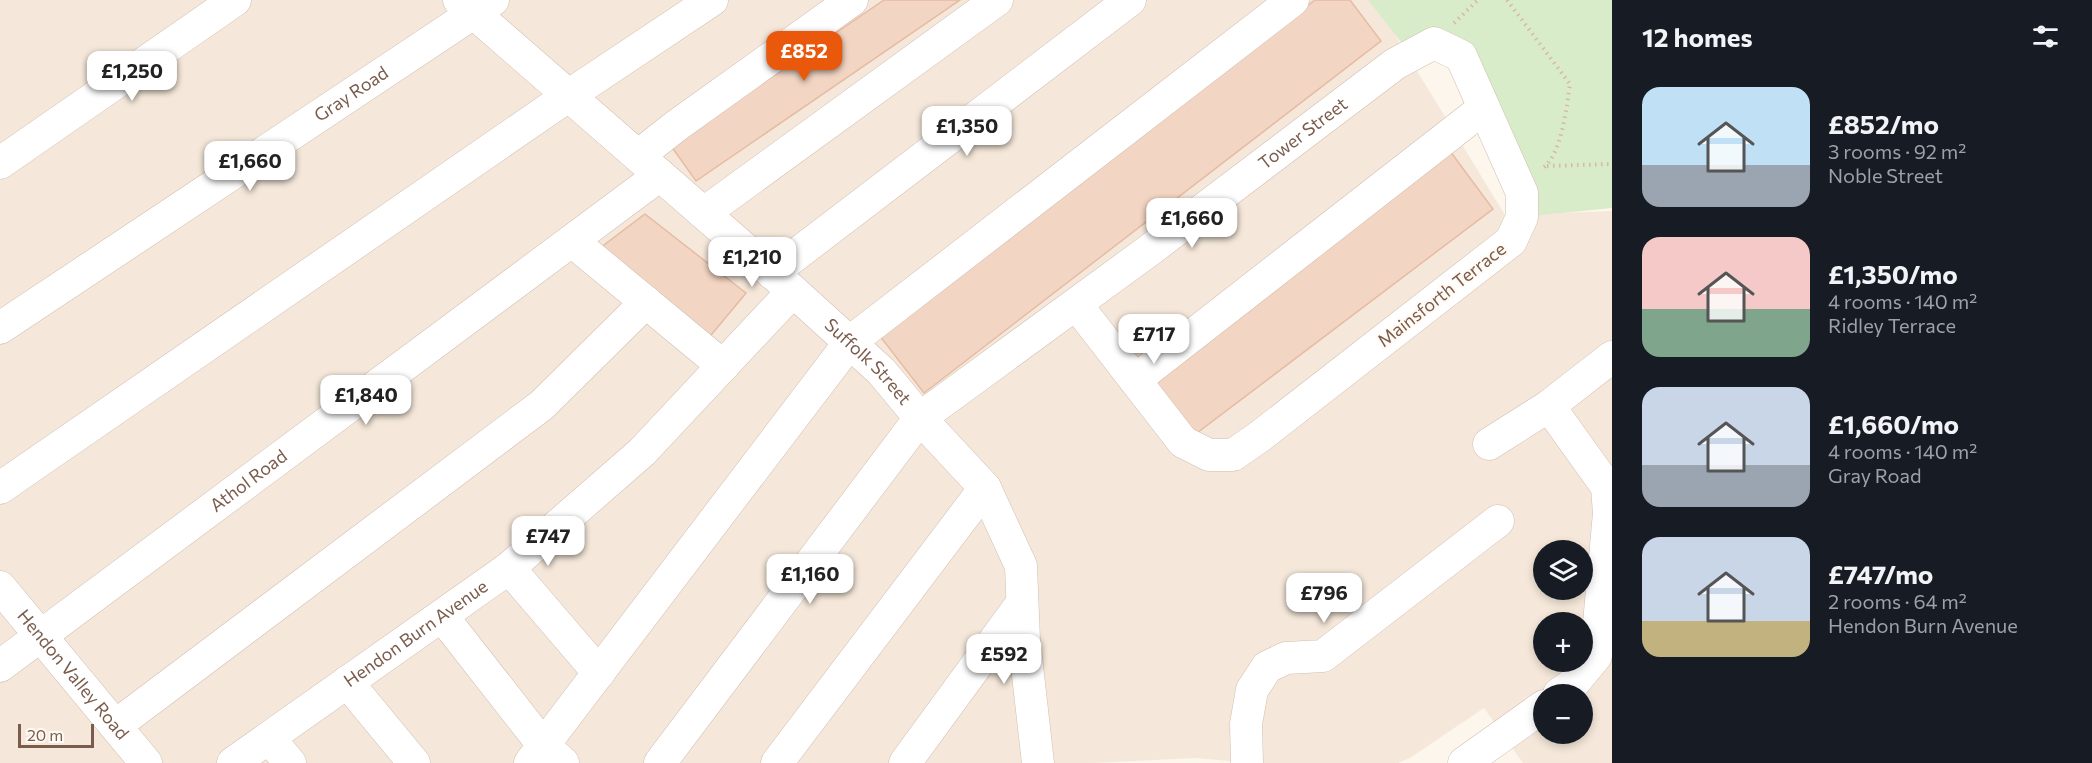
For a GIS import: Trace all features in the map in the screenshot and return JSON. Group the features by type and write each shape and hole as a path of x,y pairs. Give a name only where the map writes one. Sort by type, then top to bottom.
{"street":[{"path":"0,163 235,0"},
{"path":"0,488 568,96 712,0"},
{"name":"Athol Road","path":"0,666 572,241 649,166 676,126 852,0"},
{"path":"704,213 997,0"},
{"name":"Hendon Burn Avenue","path":"233,763 509,568 642,452 723,366 783,282 1130,0"},
{"path":"442,616 545,757 600,674 850,342 1285,3"},
{"name":"Suffolk Street","path":"475,5 568,96 783,282 881,371 920,418 985,488 1021,566 1024,640 1038,763"},
{"name":"Gray Road","path":"0,328 475,5"},
{"name":"Tower Street","path":"660,763 920,418 1076,304 1395,64 1434,43 1461,56"},
{"name":"Mainsforth Terrace","path":"1135,380 1183,442 1209,455 1233,455 1511,241 1522,217 1522,193 1461,56"},
{"path":"1076,304 1135,380 1484,108"},
{"path":"572,241 723,366"},
{"path":"115,726 542,405 646,303"},
{"path":"1489,444 1549,406 1612,357"},
{"path":"1549,406 1607,487 1609,513 1596,656 1573,684"},
{"path":"777,763 985,488"},
{"path":"1247,763 1246,724 1252,690 1267,667 1286,658 1323,656 1498,521"},
{"path":"509,568 600,674"},
{"name":"Hendon Valley Road","path":"0,586 146,763"},
{"path":"905,763 1022,603"},
{"path":"347,682 414,763"},
{"path":"1464,763 1533,714"},
{"path":"269,738 290,763"}],"path":[{"path":"1507,0 1570,84 1561,138 1546,166"},
{"path":"1516,180 1546,166 1612,164"}],"shaded area":[{"path":"0,0 1381,0 1386,20 1505,215 1612,211 1612,763 1523,763 1484,708 1410,758 1398,763 1255,763 1195,758 1093,763 0,763"}],"green space":[{"path":"1368,0 1612,0 1612,208 1522,217 1461,56 1411,55"}],"building":[{"path":"884,0 960,0 696,181 671,146"},
{"path":"1315,0 1350,0 1381,41 924,393 879,335"},
{"path":"1450,151 1493,209 1193,436 1150,378"},
{"path":"645,214 746,293 707,340 600,248"}]}
